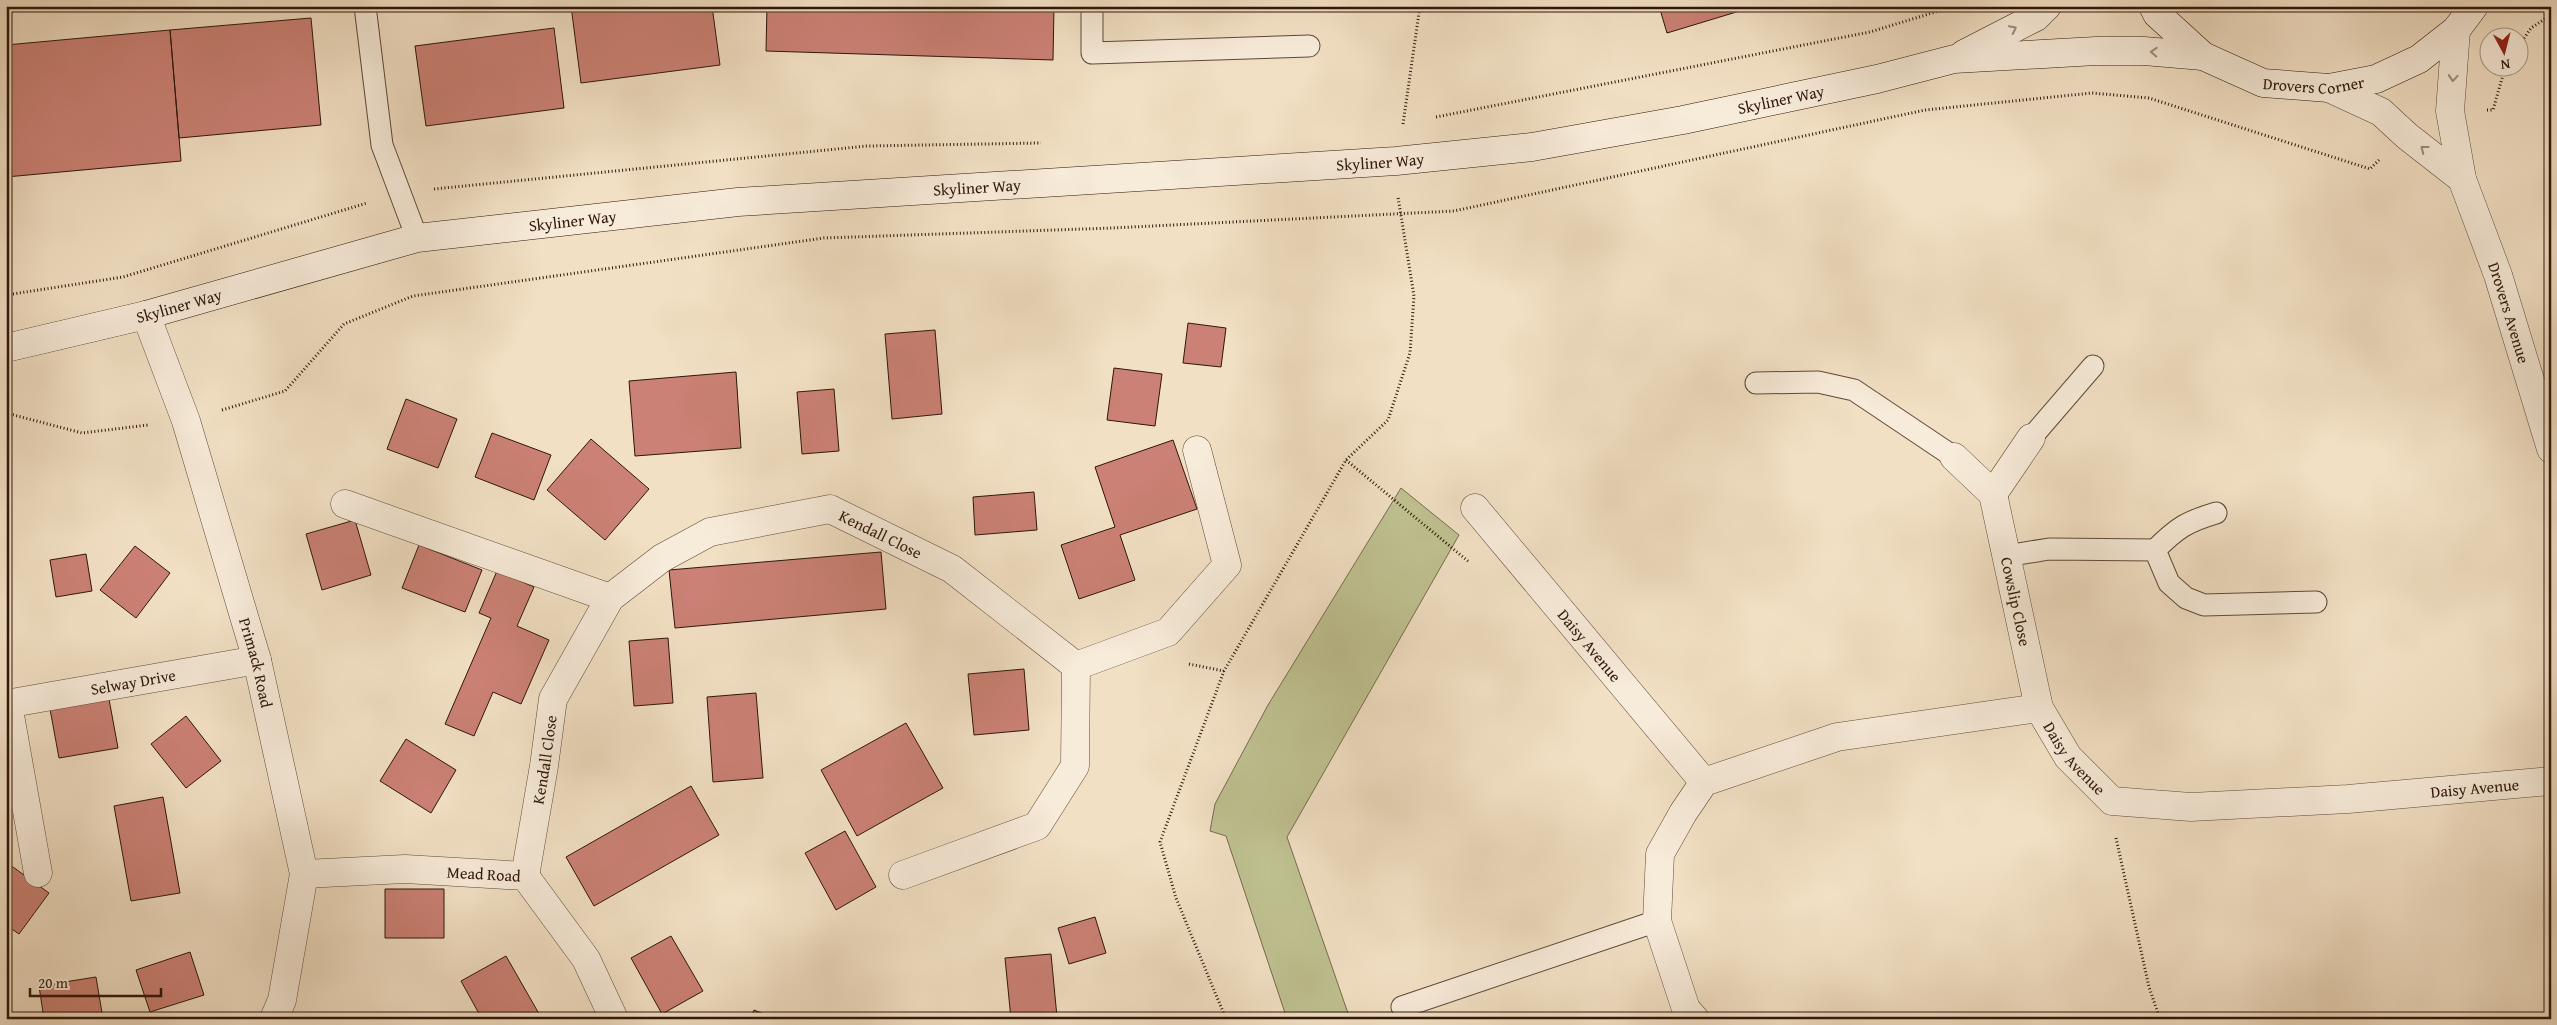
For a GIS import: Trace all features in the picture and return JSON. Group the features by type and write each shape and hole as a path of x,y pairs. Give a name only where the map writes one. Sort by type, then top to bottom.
{"street":[{"name":"Skyliner Way","path":"1954,59 2036,17 2047,6"},
{"name":"Drovers Corner","path":"2152,6 2157,14 2203,56 2263,83 2329,88 2376,79 2419,59 2456,30 2474,6"},
{"name":"Drovers Avenue","path":"2456,30 2450,111 2462,179 2498,276 2551,449"},
{"name":"Skyliner Way","path":"6,348 146,315 417,238 738,202 1396,161 1532,147 1683,120 1877,79 1954,59 2096,51 2144,51 2203,56"},
{"path":"2329,88 2381,112 2407,136 2462,179"},
{"name":"Primack Road","path":"146,315 186,421 257,660 304,874 282,1000 274,1019"},
{"path":"1954,458 1993,494 2031,438"},
{"path":"903,875 1037,826 1075,766 1076,666 1168,632 1227,565 1196,450"},
{"name":"Cowslip Close","path":"1993,494 2038,708"},
{"path":"345,504 610,598"},
{"name":"Daisy Avenue","path":"1475,508 1704,782 1837,738 2038,708 2068,757 2112,801 2191,807 2348,800 2551,781"},
{"name":"Kendall Close","path":"525,876 544,766 553,699 610,598 662,558 710,532 830,509 952,569 1076,666"},
{"name":"Selway Drive","path":"38,872 7,704 257,660"},
{"path":"1695,1019 1686,1009 1657,921 1660,854 1682,813 1704,782"},
{"name":"Mead Road","path":"304,874 405,868 525,876 586,958 614,1019"}],"lane":[{"path":"365,6 382,145 417,238"},
{"path":"1092,6 1092,53 1309,46"},
{"path":"2031,438 2093,366"},
{"path":"1756,383 1818,382 1854,390 1954,458"},
{"path":"2006,556 2049,548 2155,550 2174,531 2190,521 2216,512"},
{"path":"2155,550 2169,583 2186,598 2204,605 2316,602"},
{"path":"1402,1007 1657,921"}],"path":[{"path":"1396,161 1420,6"},
{"path":"2530,29 2551,14"},
{"path":"2484,110 2493,110 2502,78"},
{"path":"6,413 82,433 186,421 285,391 344,324 413,296 824,238 1112,228 1454,211 1925,110 2092,93 2149,98 2370,168 2383,158"},
{"path":"1226,1019 1176,898 1160,842 1224,671 1346,460 1388,420 1410,353 1414,296 1400,214"},
{"path":"1346,460 1475,569"},
{"path":"2112,801 2117,844 2148,987 2160,1019"}],"green space":[{"path":"1401,488 1459,535 1287,837 1350,1019 1287,1019 1226,836 1210,831 1215,804 1268,705"}],"building":[{"path":"571,6 712,6 720,65 581,83"},
{"path":"767,6 1054,6 1053,60 766,51"},
{"path":"1659,6 1753,6 1753,7 1667,33"},
{"path":"311,18 321,125 179,138 170,30"},
{"path":"554,28 564,108 426,126 415,46"},
{"path":"170,30 181,161 6,177 6,45"},
{"path":"1188,323 1226,328 1221,367 1183,363"},
{"path":"935,330 942,414 892,419 885,334"},
{"path":"1114,368 1162,374 1155,426 1107,420"},
{"path":"736,372 741,448 635,456 629,381"},
{"path":"834,389 839,451 802,454 797,392"},
{"path":"406,399 457,419 438,468 387,449"},
{"path":"492,433 551,455 534,500 475,477"},
{"path":"591,439 649,489 605,540 547,490"},
{"path":"1173,440 1197,509 1120,535 1135,580 1079,599 1061,545 1115,527 1095,467"},
{"path":"1034,492 1037,530 975,535 973,497"},
{"path":"355,520 371,575 322,590 306,534"},
{"path":"419,545 482,570 465,612 402,588"},
{"path":"135,546 170,573 136,618 100,590"},
{"path":"881,552 886,609 675,628 669,570"},
{"path":"86,554 92,591 56,597 50,560"},
{"path":"497,571 534,587 517,626 549,640 521,704 493,692 474,736 445,724 491,618 479,613"},
{"path":"668,638 673,703 634,706 629,641"},
{"path":"1024,669 1029,730 974,735 968,674"},
{"path":"756,693 763,778 713,782 707,697"},
{"path":"109,699 118,748 59,758 50,709"},
{"path":"186,716 221,761 186,788 151,744"},
{"path":"906,723 943,788 857,836 821,770"},
{"path":"406,739 456,770 431,813 380,781"},
{"path":"691,786 719,835 594,906 566,857"},
{"path":"163,797 180,893 131,901 114,806"},
{"path":"845,831 876,887 836,910 805,853"},
{"path":"6,862 49,893 19,934 6,925"},
{"path":"385,889 444,889 444,938 385,938"},
{"path":"1095,917 1106,953 1069,964 1058,928"},
{"path":"671,936 703,991 662,1014 631,958"},
{"path":"190,952 204,995 150,1012 136,970"},
{"path":"1051,954 1057,1017 1011,1019 1005,958"},
{"path":"506,956 542,1019 482,1019 461,981"},
{"path":"96,977 103,1019 44,1019 39,986"},
{"path":"754,1010 776,1019 750,1019"}]}
